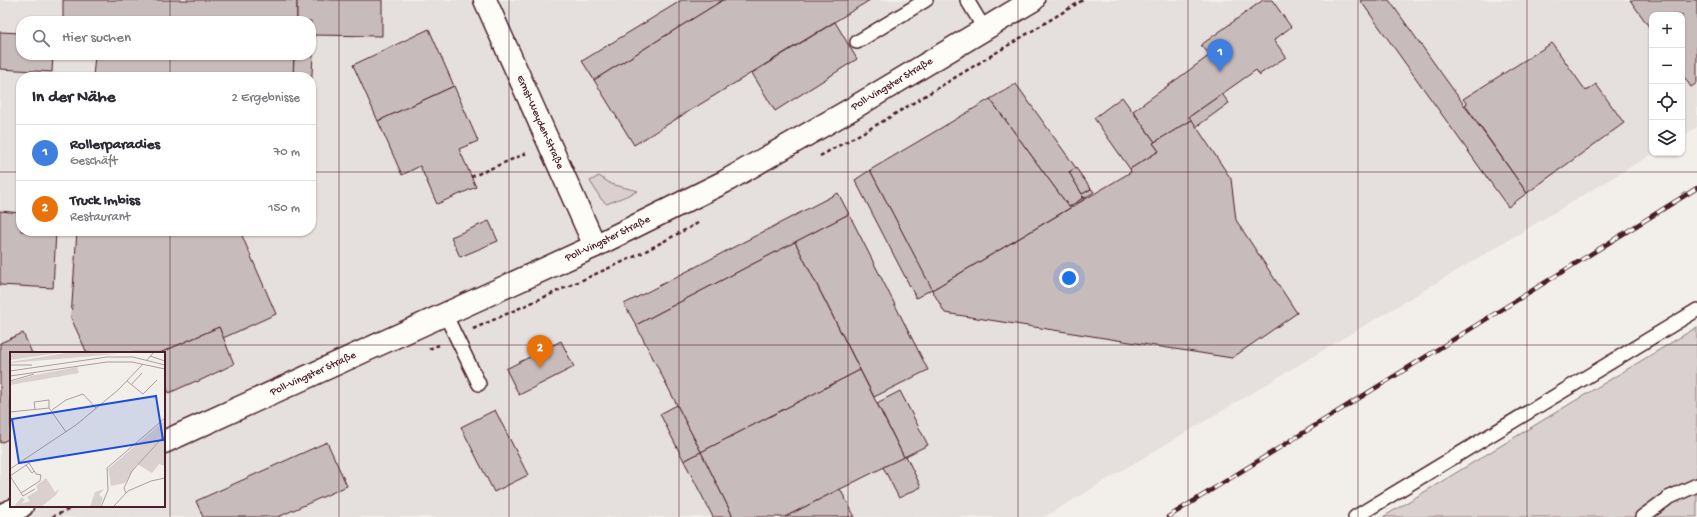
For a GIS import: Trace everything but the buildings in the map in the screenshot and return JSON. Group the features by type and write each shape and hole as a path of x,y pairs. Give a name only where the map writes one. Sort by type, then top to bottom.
{"street":[{"name":"Ernst-Weyden-Straße","path":"484,0 595,246"},
{"name":"Poll-Vingster Straße","path":"165,442 595,246 724,182 850,110 1033,0"},
{"path":"0,516 20,507"}],"lane":[{"path":"857,42 926,0"},
{"path":"967,0 985,30"},
{"path":"1355,517 1697,310"},
{"path":"445,314 479,384"},
{"path":"1642,517 1668,498 1697,485"}],"path":[{"path":"471,177 549,143"},
{"path":"52,517 75,507"}],"shaded area":[{"path":"0,0 1697,0 1697,127 1685,134 1685,12 1649,12 1649,156 1044,517 0,517"},
{"path":"599,176 611,184 638,191 607,204 601,199 590,181"},
{"path":"1697,327 1697,517 1383,517"}],"railway":[{"path":"1168,517 1697,188"}],"place":[{"name":"Rollerparadies","path":"1220,72"},
{"name":"Truck Imbiss","path":"540,368"}]}
